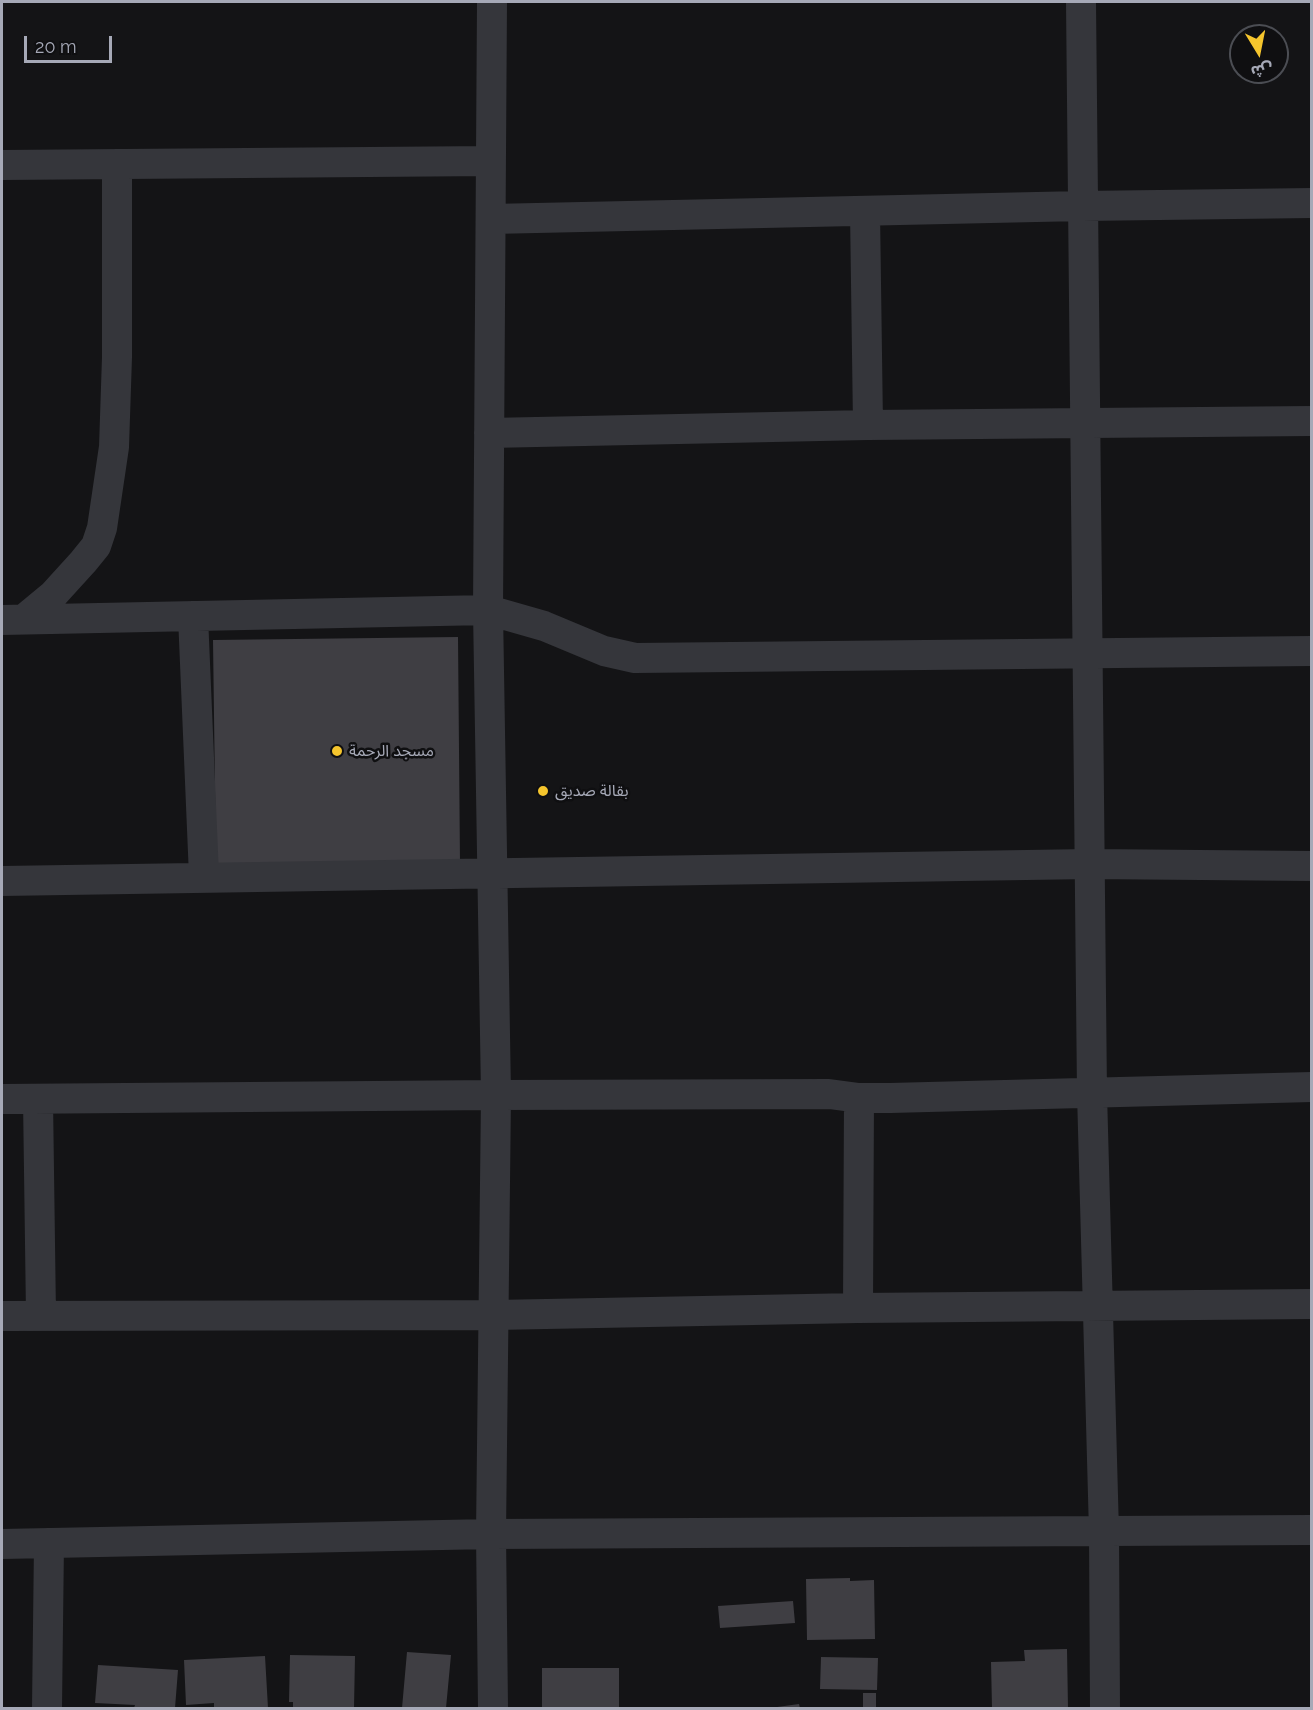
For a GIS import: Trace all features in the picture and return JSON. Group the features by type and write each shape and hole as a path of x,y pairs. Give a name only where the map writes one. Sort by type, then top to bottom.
{"street":[{"path":"492,2 488,610 496,1095 491,1534 493,1708"},
{"path":"1081,2 1092,1093 1104,1532 1105,1708"},
{"path":"2,165 491,161"},
{"path":"13,620 53,595 96,546 102,528 114,447 117,357 117,164"},
{"path":"491,219 1311,203"},
{"path":"865,212 868,424"},
{"path":"489,432 868,424 1311,421"},
{"path":"13,620 488,610 544,626 604,651 635,658 1311,651"},
{"path":"193,616 204,876"},
{"path":"2,881 204,876 1090,864 1311,866"},
{"path":"2,1099 829,1094 859,1098 1311,1087"},
{"path":"858,1308 859,1098"},
{"path":"38,1099 41,1315"},
{"path":"2,1316 494,1315 858,1308 1311,1304"},
{"path":"2,1544 491,1534 1311,1530"},
{"path":"47,1708 49,1543"}],"building":[{"name":"مسجد الرحمة","path":"458,637 460,863 216,866 213,640"},
{"path":"850,1578 850,1581 874,1580 875,1639 807,1640 806,1579"},
{"path":"793,1601 795,1623 720,1628 718,1606"},
{"path":"1067,1649 1068,1708 992,1708 991,1662 1025,1661 1024,1650"},
{"path":"407,1652 451,1655 446,1708 402,1708"},
{"path":"290,1655 355,1656 354,1708 293,1708 293,1702 289,1702"},
{"path":"265,1656 268,1708 214,1708 214,1703 186,1705 184,1660"},
{"path":"821,1657 878,1658 877,1690 820,1689"},
{"path":"98,1665 178,1670 175,1708 134,1708 135,1705 95,1703"},
{"path":"542,1668 619,1668 619,1708 542,1708"},
{"path":"863,1693 876,1693 876,1708 863,1708"},
{"path":"799,1704 800,1708 777,1708 777,1707"}],"place":[{"name":"مسجد الرحمة","path":"337,751"},
{"name":"بقالة صديق","path":"543,791"}]}
